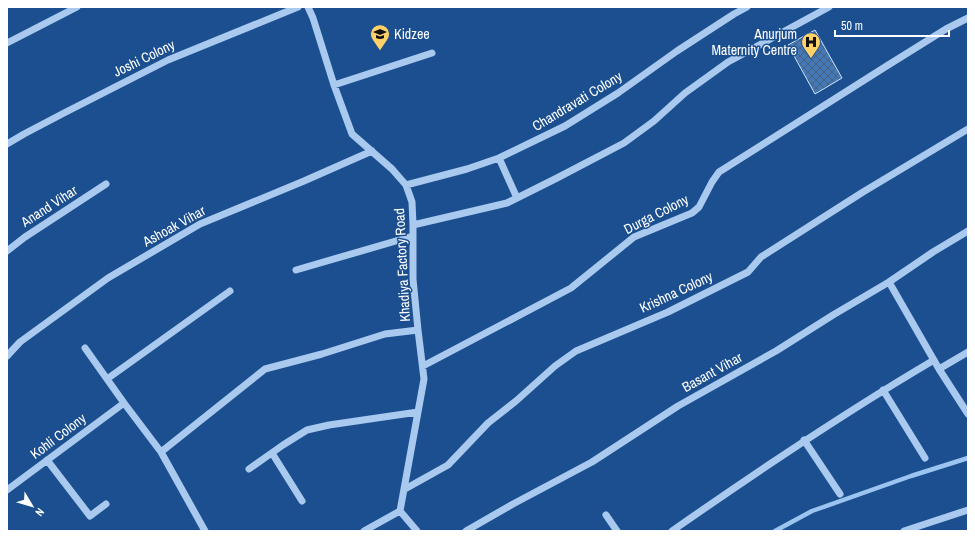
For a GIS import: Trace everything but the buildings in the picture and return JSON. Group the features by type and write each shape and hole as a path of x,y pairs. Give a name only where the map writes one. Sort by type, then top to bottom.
{"street":[{"path":"7,43 77,7"},
{"name":"Joshi Colony","path":"7,144 57,116 168,60 298,7"},
{"name":"Khadiya Factory Road","path":"308,7 352,134 392,169 406,185 412,202 413,279 424,379 400,511"},
{"name":"Chandravati Colony","path":"406,185 467,169 499,158 572,122 618,94 677,51 747,7"},
{"path":"413,225 507,203 624,143 654,121 685,93 728,62 829,7"},
{"name":"Durga Colony","path":"423,366 571,288 634,237 692,213 699,207 719,172 899,58 946,29 968,18"},
{"path":"334,85 432,54"},
{"name":"Krishna Colony","path":"405,489 448,465 488,423 516,401 555,366 576,351 668,312 748,272 761,257 870,188 968,130"},
{"name":"Ashoak Vihar","path":"7,356 20,342 108,278 200,224 372,151"},
{"path":"499,158 517,198"},
{"name":"Anand Vihar","path":"7,251 25,237 106,184"},
{"name":"Basant Vihar","path":"466,531 592,462 678,406 776,351 889,282 933,252 968,231"},
{"path":"296,270 413,236"},
{"path":"889,282 939,369 968,414"},
{"path":"107,379 230,291"},
{"path":"161,452 265,369 322,354 385,334 418,330"},
{"path":"85,348 161,452 205,531"},
{"path":"939,369 968,352"},
{"path":"672,531 804,440 934,360"},
{"path":"883,390 925,458"},
{"name":"Kohli Colony","path":"7,490 124,403"},
{"path":"249,469 307,430 329,425 418,412"},
{"path":"804,440 840,494"},
{"path":"272,453 302,501"},
{"path":"47,460 90,516 106,504"},
{"path":"904,531 968,510"},
{"path":"364,531 400,511 417,531"},
{"path":"606,515 617,531"}],"waterway":[{"path":"775,531 812,511 911,476 968,458"}],"place":[{"name":"Kidzee","path":"380,51"},
{"name":"Anurjum Maternity Centre","path":"811,59"}]}
